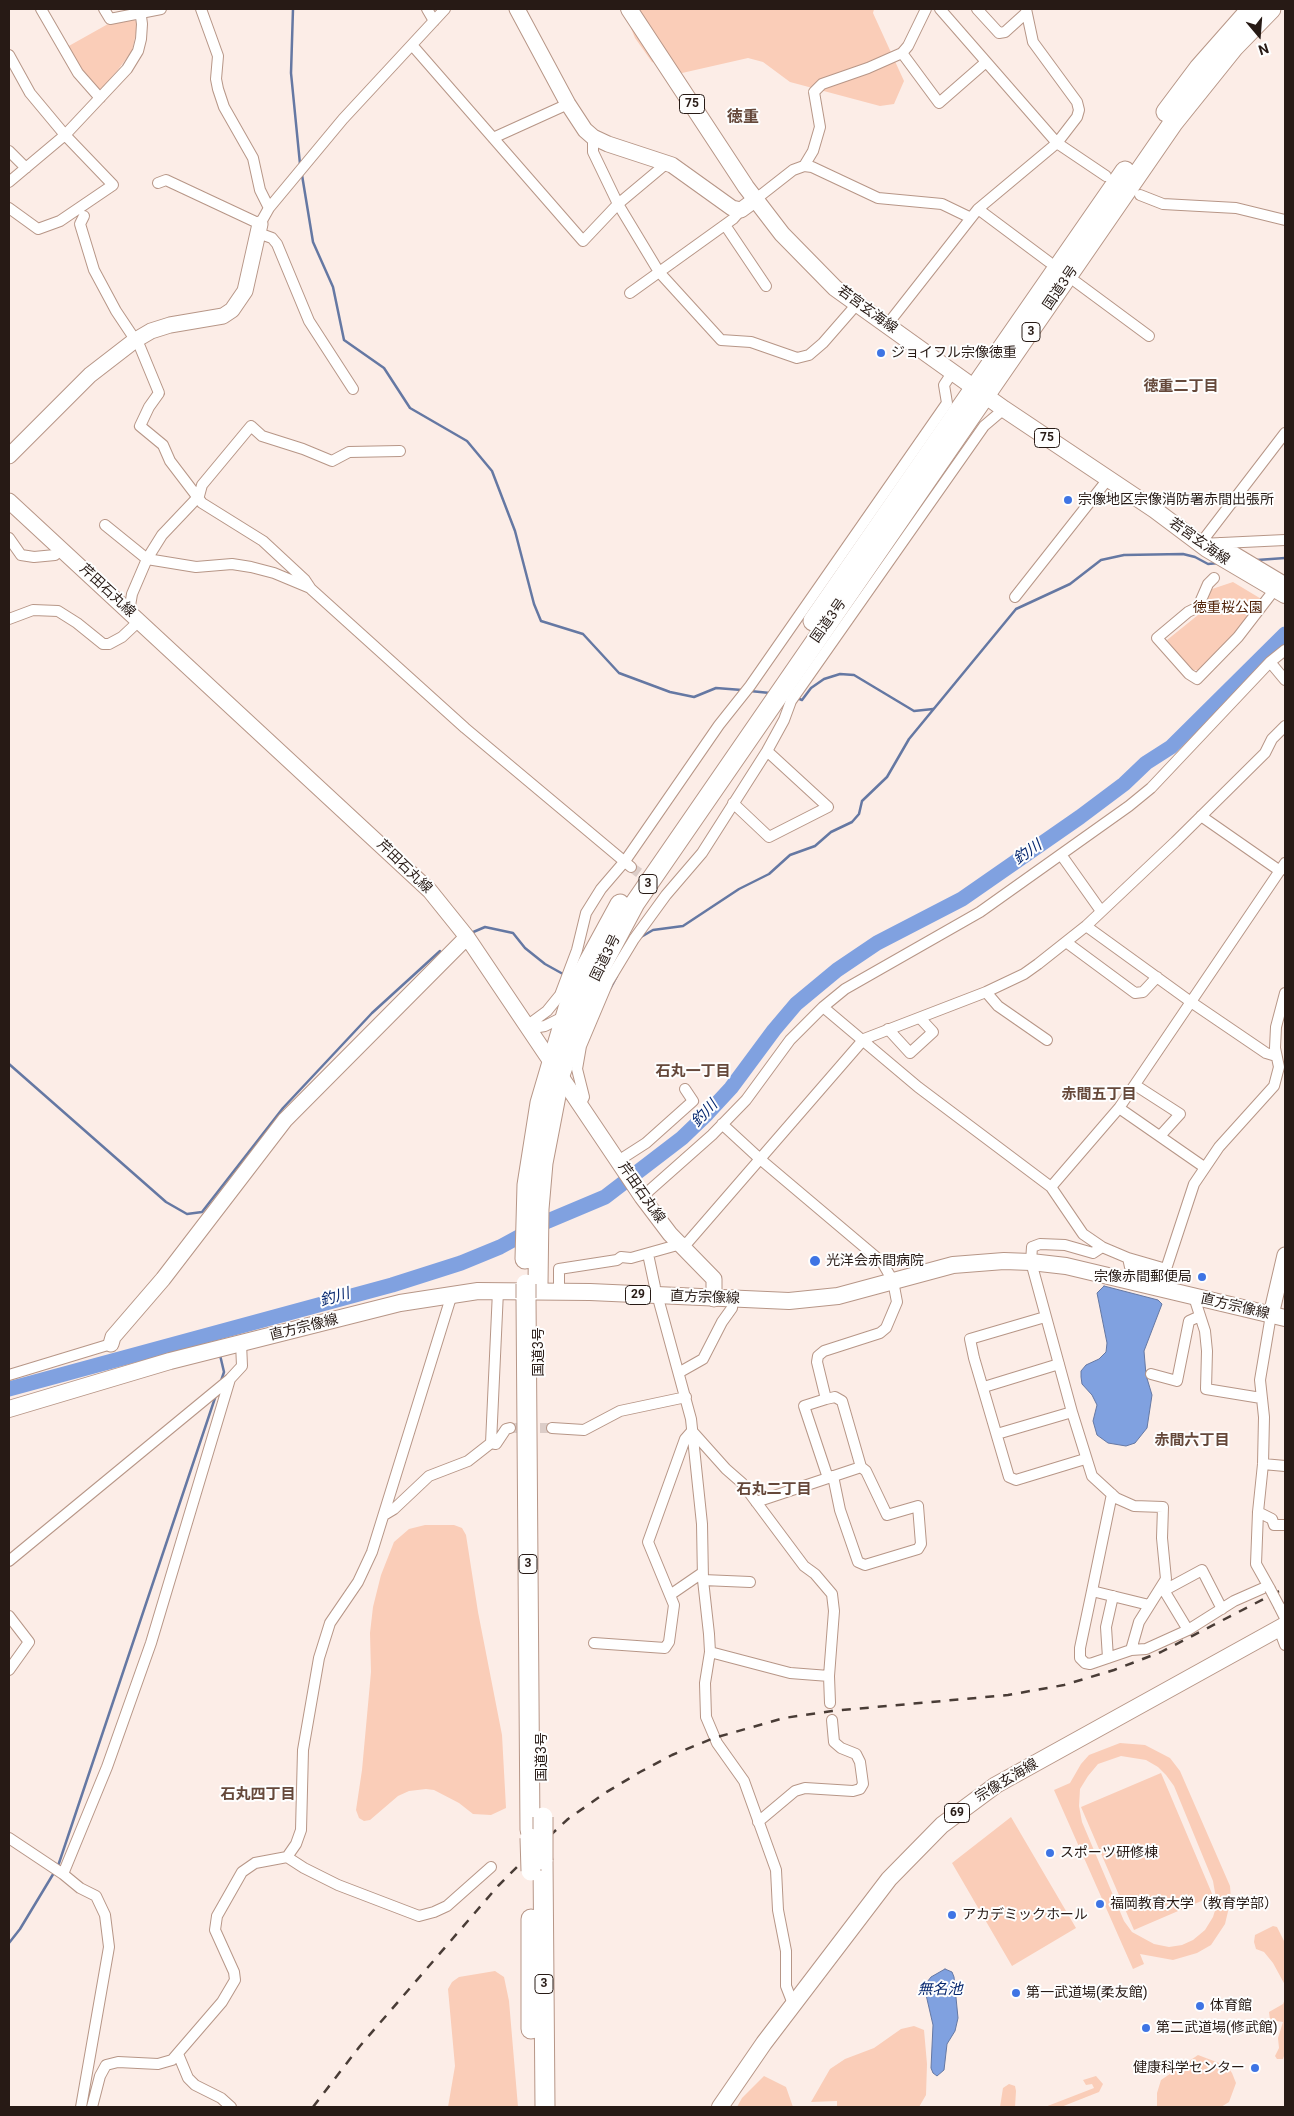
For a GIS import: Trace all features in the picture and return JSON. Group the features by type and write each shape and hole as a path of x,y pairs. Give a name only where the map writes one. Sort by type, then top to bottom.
{"highway":[{"name":"国道3号","path":"980,392 1181,90 1218,45 1252,9"},
{"name":"国道3号","path":"545,2107 536,1823 532,1212 548,1135 556,1068 568,1008 583,972 622,899 762,706 980,392 1173,123 1234,47 1271,9"},
{"name":"国道3号","path":"556,1068 595,978 622,926 762,706"},
{"name":"国道3号","path":"532,2107 537,1866"}],"main road":[{"name":"若宮玄海線","path":"629,9 756,200 782,234 810,264 857,304 1004,409 1209,545 1250,576 1282,589"},
{"name":"直方宗像線","path":"9,1409 161,1364 241,1343 400,1303 452,1294 498,1291 559,1292 789,1301 838,1296 953,1265 979,1262 1031,1262 1066,1266 1278,1317"},
{"name":"宗像玄海線","path":"720,2107 738,2078 793,2004 903,1863 967,1805 996,1785 1283,1624"}],"street":[{"path":"41,9 78,73 100,98"},
{"path":"104,9 110,19 140,11 161,9"},
{"path":"201,9 218,56 216,79 224,107 253,158 260,190 269,208"},
{"path":"427,9 434,21"},
{"path":"9,456 90,375 134,341 151,330 170,324 223,316 232,310 245,291 259,229 269,208 343,119 445,9"},
{"path":"517,9 568,104 585,130 608,144 667,163 686,172 732,208 741,210"},
{"path":"804,166 813,151 820,127 814,92 822,84 868,68 902,53 908,46 926,9"},
{"path":"940,9 1057,143 1106,176"},
{"path":"977,9 999,33 1005,32 1026,11"},
{"path":"9,182 65,135 127,69 138,51 142,24 140,11"},
{"path":"888,325 978,209 1057,143 1077,117 1079,110 1077,102 1033,42 1026,11"},
{"path":"412,45 583,241 618,204 667,163"},
{"path":"902,53 939,103 986,62"},
{"path":"9,55 30,93 65,135 115,188 60,221 38,229 9,208"},
{"path":"493,138 568,104"},
{"path":"594,137 593,152 618,204 659,272 721,340 751,342 797,358 809,355 823,343 857,304"},
{"path":"9,151 26,168"},
{"path":"630,294 725,225 741,210 793,170 804,166 812,167 878,198 942,204 971,218"},
{"path":"158,183 166,180 259,229 272,238 277,244 309,321 352,389"},
{"path":"1140,195 1164,204 1236,208 1285,220"},
{"path":"978,209 1049,262"},
{"path":"84,216 80,224 94,270 134,341 140,347 159,393 149,407 140,426 164,445 170,461 199,496 202,503 263,541 305,580 311,589 465,728 628,864"},
{"path":"725,225 766,286"},
{"path":"1076,282 1149,336"},
{"path":"568,1008 556,1021 545,1026 533,1028 528,1025 547,1011 560,995 576,950 586,913 601,889 628,864 947,403 944,385 952,372"},
{"path":"580,1105 584,1097 577,1068 581,1046 608,982 634,939 666,896 702,854 767,751 784,720 791,701 984,426 1004,409"},
{"path":"9,619 33,610 58,611 77,623 103,644 109,644 122,637 134,616 132,594 147,559 175,519 199,496 202,486 252,426 262,436 303,449 332,461 349,452 400,451"},
{"path":"1209,545 1284,438"},
{"path":"1014,596 1108,479"},
{"name":"芹田石丸線","path":"9,501 430,891 467,937 641,1195 681,1245 714,1279 714,1299"},
{"path":"105,525 147,559 196,567 232,564 250,567 274,573 311,589"},
{"path":"9,538 21,555 34,557 55,555 61,550"},
{"path":"1209,545 1285,540"},
{"path":"1209,545 1268,573 1282,589 1197,680 1189,674 1157,638 1188,612 1198,607 1208,584 1214,578"},
{"path":"641,1195 722,1124 746,1100 790,1040 845,989 980,912 1062,856 1151,788 1270,662 1285,650"},
{"path":"1270,662 1285,680"},
{"path":"559,1292 559,1269 617,1260 621,1257 631,1258 688,1242 864,1039 986,992 1024,974 1086,926 1265,752 1272,739 1285,726"},
{"path":"733,803 769,837 828,807 767,751"},
{"path":"1051,1187 1119,1108 1283,867 1201,816"},
{"path":"1062,856 1101,911"},
{"path":"655,884 666,896"},
{"path":"1086,926 1191,1002 1266,1053 1276,1056"},
{"path":"9,1375 111,1344 113,1337 163,1279 285,1120 467,937"},
{"path":"1066,942 1135,993 1143,992 1157,977"},
{"path":"986,992 998,1006 1047,1040"},
{"path":"824,1007 864,1039 918,1087 1051,1187 1083,1234 1102,1247 1128,1258 1166,1269 1194,1184 1204,1167 1274,1086 1279,1067 1275,1048 1285,993"},
{"path":"888,1029 910,1053 933,1032 920,1018"},
{"path":"1135,1084 1180,1114 1160,1136"},
{"path":"618,1161 646,1143 693,1101 685,1089"},
{"path":"1119,1108 1204,1167"},
{"path":"722,1124 760,1160 882,1262 893,1280 897,1302 886,1328 824,1351 818,1356 817,1362 826,1399"},
{"path":"1102,1247 1093,1253 1065,1246 1040,1244 1032,1247 1031,1262 1085,1459 1092,1476 1098,1484 1116,1498 1134,1506 1163,1507 1162,1538 1166,1579 1164,1589 1188,1630"},
{"path":"648,1254 655,1287 680,1372 692,1431 702,1524 702,1576 710,1652 705,1682 706,1717 717,1744 744,1781 776,1870 778,1910 786,1951 786,1986 793,2004"},
{"path":"1128,1258 1130,1267 1171,1280 1170,1292"},
{"path":"1284,1263 1278,1317 1260,1380 1264,1417 1263,1464 1258,1512 1256,1564 1279,1606 1285,1644"},
{"path":"491,1443 498,1291"},
{"path":"287,1857 302,1830 303,1750 319,1658 330,1623 358,1582 372,1552 452,1294"},
{"path":"1194,1297 1207,1351 1206,1389 1261,1398"},
{"path":"680,1372 703,1359 714,1335 732,1308 732,1299"},
{"path":"1151,1374 1177,1381 1189,1321 1200,1316"},
{"path":"1045,1317 970,1339 1009,1477 1016,1480 1085,1459"},
{"path":"9,1561 230,1379 242,1366 241,1343"},
{"path":"984,1386 1059,1364"},
{"path":"63,1874 107,1767 151,1643 230,1379"},
{"path":"834,1397 842,1402 861,1467 866,1471 887,1515 918,1506 922,1544 918,1549 865,1565 858,1562 831,1477 804,1406 834,1397"},
{"path":"552,1428 584,1430 620,1411 686,1398"},
{"path":"997,1434 1072,1412"},
{"path":"384,1515 394,1509 429,1476 468,1461 491,1443 496,1444 506,1429 510,1428"},
{"path":"692,1431 726,1469 742,1483 804,1566 815,1574 832,1594 834,1611 829,1676 830,1704"},
{"path":"594,1643 665,1648 669,1642 674,1605 648,1542 685,1439 692,1431"},
{"path":"1263,1464 1285,1466"},
{"path":"756,1502 861,1467"},
{"path":"1112,1494 1080,1648 1080,1658 1085,1664 1131,1650 1146,1649 1188,1630 1222,1609 1269,1588"},
{"path":"1258,1512 1272,1518 1274,1525 1285,1525"},
{"path":"1131,1650 1140,1622 1149,1605 1164,1589 1202,1570 1222,1609"},
{"path":"670,1595 702,1576 750,1582"},
{"path":"1092,1591 1149,1605"},
{"path":"1108,1658 1106,1627 1113,1596"},
{"path":"9,1616 29,1642 9,1670"},
{"path":"710,1652 790,1673 829,1676"},
{"path":"758,1822 795,1791 806,1788 853,1791 860,1789 863,1784 860,1762 856,1754 840,1748 834,1742 832,1720"},
{"path":"9,1838 63,1874 80,1888 96,1896 105,1915 109,1947 81,2107"},
{"path":"92,2107 100,2076 106,2065 118,2062 158,2064 172,2060 222,2002 235,1980 234,1972 215,1930 217,1916 242,1872 255,1863 287,1857 338,1885 419,1916 447,1906 491,1867"},
{"path":"178,2054 188,2078 195,2085 221,2098 231,2107"}],"green space":[{"path":"623,9 874,9 873,13 904,81 894,104 880,106 790,82 763,62 748,58 682,73 652,62 635,38"},
{"path":"133,19 136,21 136,33 132,51 101,89 96,90 87,80 67,47 108,24"},
{"name":"徳重桜公園","path":"1233,582 1263,600 1238,632 1200,670 1190,670 1167,640 1198,615 1212,589"},
{"path":"425,1525 454,1525 462,1528 466,1535 478,1612 502,1735 506,1808 491,1815 473,1814 459,1803 434,1790 426,1789 409,1791 398,1796 370,1820 364,1821 359,1818 356,1810 362,1770 371,1672 370,1633 373,1607 381,1575 394,1542 409,1529"},
{"path":"1120,1743 1145,1745 1170,1758 1180,1771 1230,1886 1231,1899 1225,1924 1211,1945 1197,1953 1173,1960 1140,1954 1144,1964 1133,1969 1054,1790 1070,1783 1081,1764 1089,1755","holes":["1121,1756 1146,1760 1158,1767 1174,1786 1213,1881 1217,1904 1213,1917 1205,1930 1193,1940 1182,1945 1169,1947 1154,1944 1132,1932 1124,1921 1082,1822 1079,1806 1080,1789 1098,1764"]},
{"path":"1161,1773 1213,1896 1134,1930 1081,1807"},
{"path":"1011,1817 1076,1928 1012,1966 952,1863"},
{"path":"1273,1926 1277,1927 1285,1943 1285,1985 1273,1963 1264,1952 1256,1949 1254,1942 1255,1935"},
{"path":"495,1971 504,1977 509,2001 518,2107 448,2107 455,2066 448,1989 452,1982 459,1977"},
{"path":"1285,1999 1285,2053 1283,2059 1277,2059 1275,2056 1279,2048 1278,2038 1283,2022 1270,2020 1269,2012 1283,2004"},
{"path":"914,2026 924,2030 927,2064 926,2095 919,2107 837,2107 837,2101 811,2102 830,2069 845,2059 874,2048 901,2029"},
{"path":"1198,2055 1227,2066 1232,2073 1236,2083 1229,2102 1221,2107 1157,2107 1157,2093 1161,2080"},
{"path":"764,2076 786,2087 793,2107 737,2107 742,2098"},
{"path":"1096,2076 1103,2084 1099,2092 1061,2107 1045,2107 1094,2088 1092,2084 1086,2085 1083,2080"},
{"path":"1009,2084 1015,2086 1015,2107 1000,2107 1003,2088"}],"water":[{"path":"1104,1286 1158,1300 1162,1304 1144,1351 1146,1375 1152,1395 1147,1428 1135,1443 1126,1446 1108,1443 1097,1435 1093,1421 1097,1405 1092,1395 1082,1384 1081,1377 1081,1371 1086,1365 1099,1359 1106,1352 1107,1343 1097,1293"},
{"name":"無名池","path":"945,1969 952,1972 954,1977 958,2018 955,2031 947,2044 944,2070 937,2076 931,2068 933,2025 924,1986 931,1977"}],"waterway":[{"path":"293,9 291,73 300,164"},
{"path":"302,175 313,242 333,287 344,340 384,368 410,408 467,441 492,471 515,531 534,604 541,621 583,634 619,673 670,692 694,697 716,688 742,690"},
{"path":"641,937 653,930 683,926 739,889 769,874 790,855 815,846 831,832 852,822 859,814 862,801 887,777 909,739 1016,609 1070,584 1101,560 1124,555 1183,554 1195,557 1208,564 1219,563"},
{"path":"1257,560 1285,558"},
{"name":"釣川","path":"9,1389 392,1285 461,1263 500,1247 548,1221 605,1197 682,1138 707,1114 731,1088 796,1004 837,970 877,943 962,899 1080,817 1124,784 1146,763 1171,747 1285,634"},
{"path":"797,698 802,700 811,688 824,679 840,674 854,675 914,711 933,709"},
{"path":"750,691 770,693"},
{"path":"471,933 485,927 513,933 525,948 545,964 563,974"},
{"path":"9,1064 166,1202 187,1214 202,1212 283,1108 372,1013 440,951"},
{"path":"610,989 617,976"},
{"path":"215,1332 217,1342"},
{"path":"220,1355 224,1372 221,1381"},
{"path":"58,1866 216,1395"},
{"path":"9,1943 20,1929 55,1871"}],"tunnel":[{"path":"631,867 653,883"},
{"path":"510,1428 552,1428"}],"railway":[{"path":"313,2107 360,2046 498,1886 568,1819 605,1793 640,1772 672,1755 714,1738 784,1718 832,1711 1008,1695 1064,1685 1114,1670 1161,1652 1285,1588"}],"place":[{"name":"ジョイフル宗像徳重","path":"881,353"},
{"name":"宗像地区宗像消防署赤間出張所","path":"1068,500"},
{"name":"光洋会赤間病院","path":"815,1261"},
{"name":"宗像赤間郵便局","path":"1202,1277"},
{"name":"スポーツ研修棟","path":"1050,1853"},
{"name":"福岡教育大学（教育学部）","path":"1100,1904"},
{"name":"アカデミックホール","path":"952,1915"},
{"name":"第一武道場(柔友館)","path":"1016,1993"},
{"name":"体育館","path":"1200,2006"},
{"name":"第二武道場(修武館)","path":"1146,2028"},
{"name":"健康科学センター","path":"1255,2068"}],"district":[{"name":"徳重","path":"743,118"},
{"name":"徳重二丁目","path":"1181,387"},
{"name":"石丸一丁目","path":"693,1072"},
{"name":"赤間五丁目","path":"1099,1095"},
{"name":"赤間六丁目","path":"1192,1441"},
{"name":"石丸二丁目","path":"774,1490"},
{"name":"石丸四丁目","path":"258,1795"}]}
